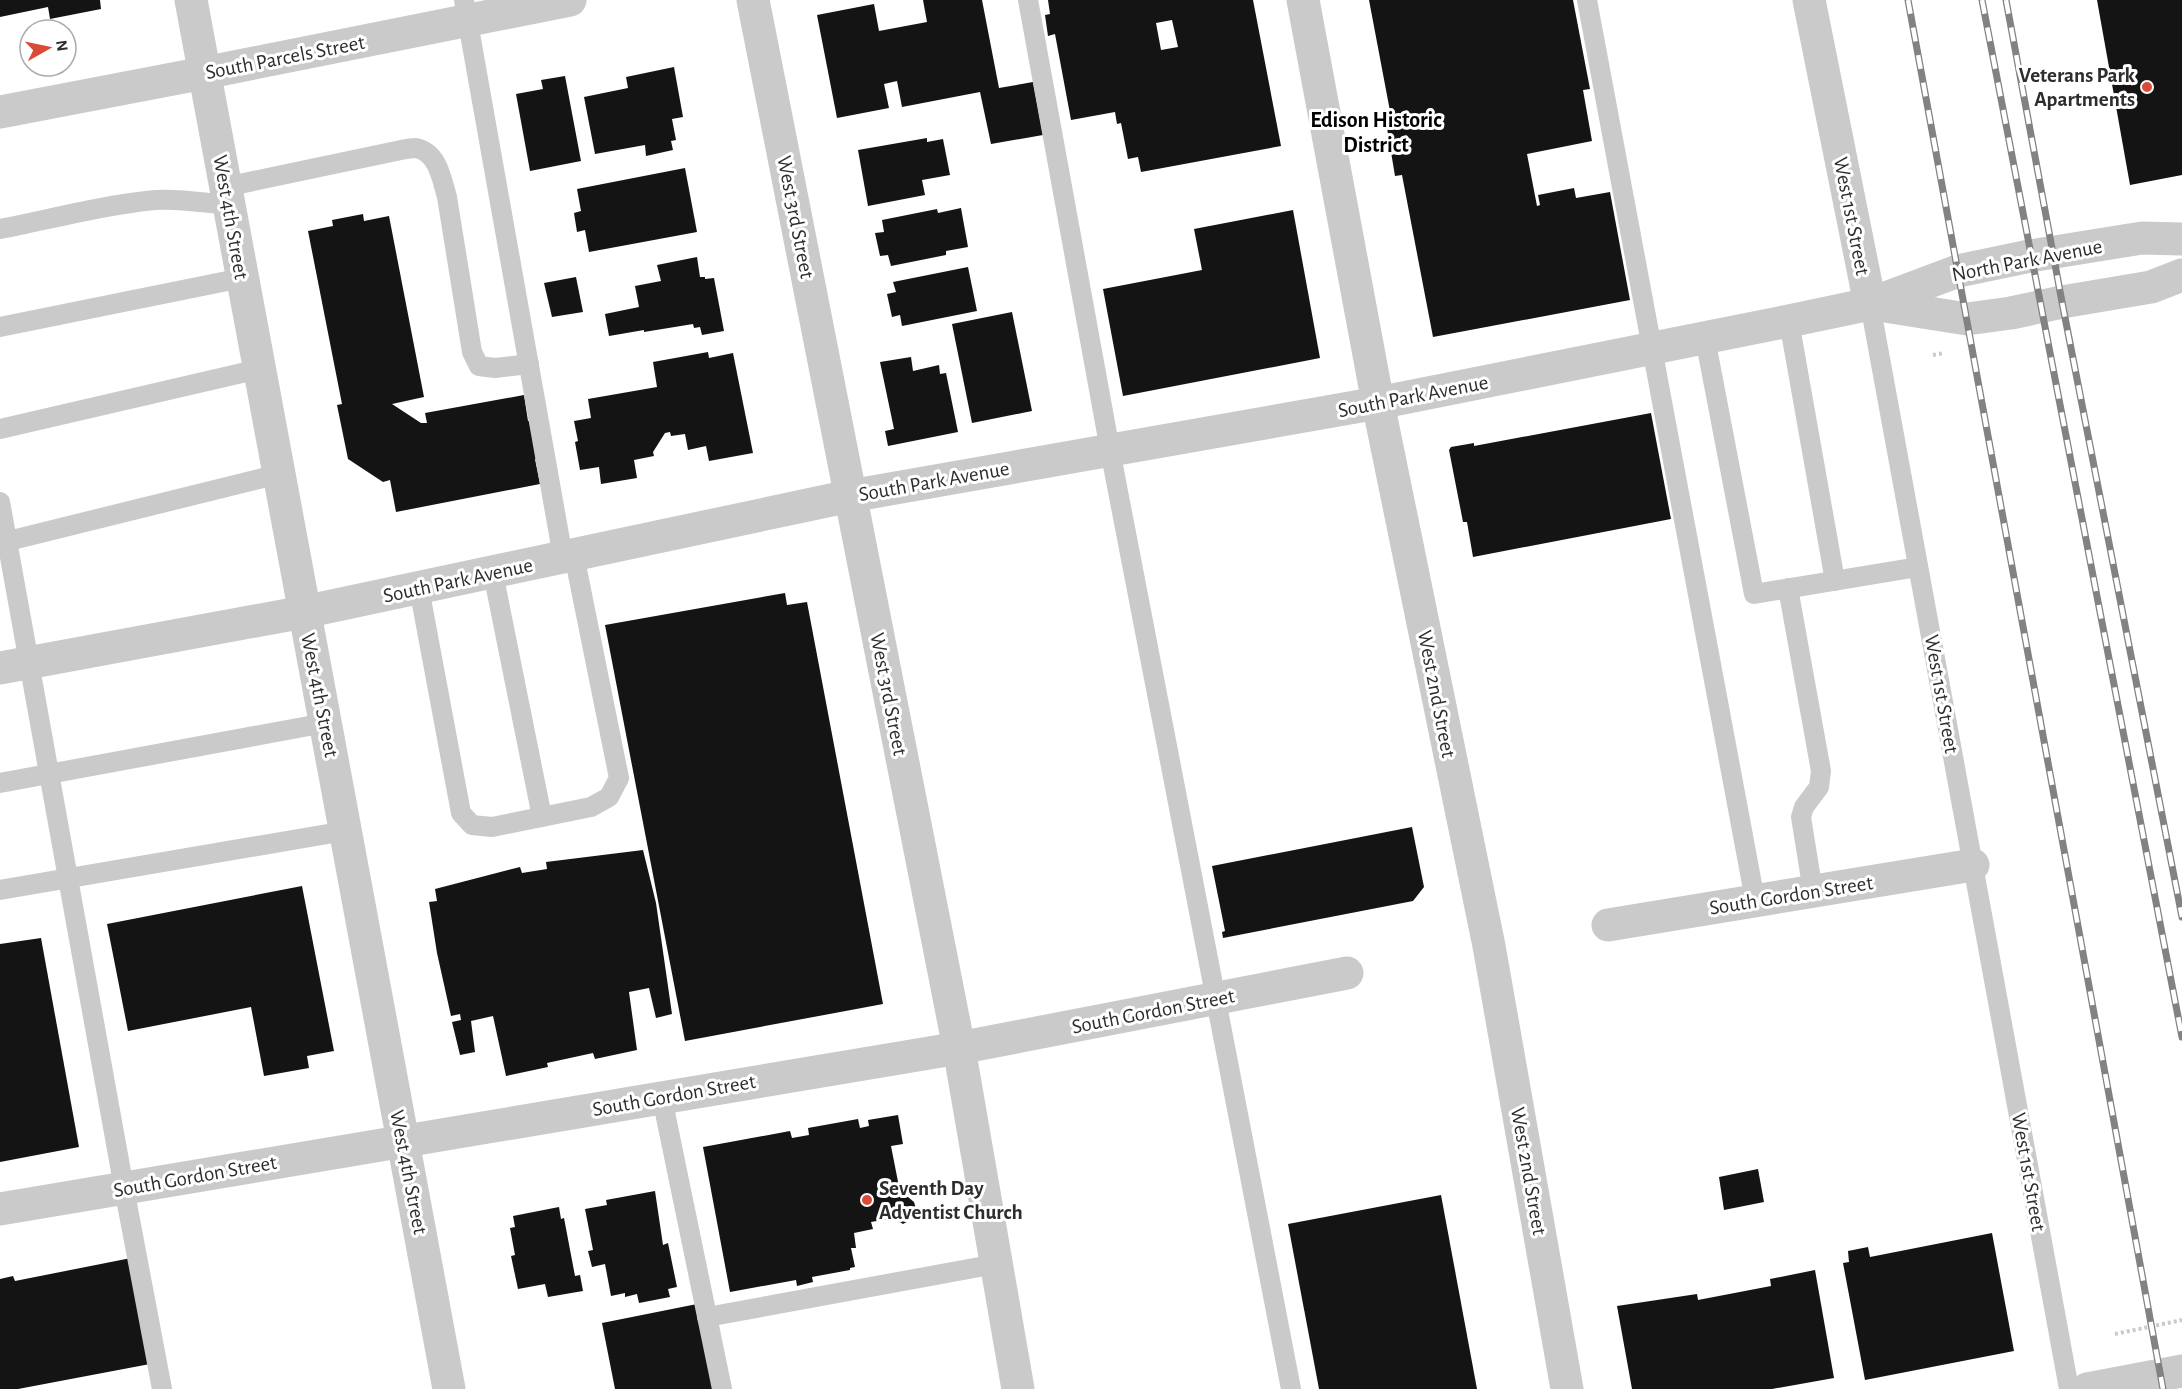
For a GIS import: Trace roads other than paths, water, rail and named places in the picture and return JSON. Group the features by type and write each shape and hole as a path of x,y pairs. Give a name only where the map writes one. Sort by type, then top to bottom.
{"street":[{"name":"West 4th Street","path":"191,0 449,1389"},
{"name":"South Parcels Street","path":"0,112 204,73 466,10 570,0"},
{"name":"West 3rd Street","path":"753,0 959,1048 1018,1389"},
{"name":"West 2nd Street","path":"1303,0 1378,404 1489,946 1567,1389"},
{"name":"West 1st Street","path":"1809,0 1870,304"},
{"name":"North Park Avenue","path":"1870,304 1958,271 2030,256 2142,238 2182,239"},
{"name":"North Park Avenue","path":"1870,304 1967,319 2151,287 2182,275"},
{"name":"South Park Avenue","path":"15,665 304,612 850,496 1378,404 1870,304"},
{"name":"South Gordon Street","path":"1608,925 1973,865"},
{"name":"South Gordon Street","path":"0,1209 959,1048 1347,973"},
{"path":"2086,1389 2182,1371"}],"lane":[{"path":"1028,0 1110,450 1292,1389"},
{"path":"1587,0 1755,900"},
{"path":"419,588 460,813 472,825 492,827 591,807 609,798 618,778 568,556 529,364 466,10"},
{"path":"0,229 131,203 227,196 401,150 417,148 431,156 440,174 447,197 472,352 479,366 495,368 529,364"},
{"path":"0,327 242,278"},
{"name":"West 1st Street","path":"1870,304 2069,1389"},
{"path":"1789,321 1835,580"},
{"path":"1705,338 1754,594 1918,567"},
{"path":"0,429 259,369"},
{"path":"4,542 279,474"},
{"path":"0,502 15,665 50,773 162,1389"},
{"path":"493,573 542,817"},
{"path":"1788,588 1821,771 1819,787 1804,807 1801,817 1813,892"},
{"path":"0,783 325,723"},
{"path":"0,890 345,831"},
{"path":"662,1098 722,1389"},
{"path":"707,1317 996,1264"}],"railway":[{"path":"1908,0 2163,1389"},
{"path":"1982,0 2182,1037"},
{"path":"2006,0 2062,302 2182,917"}],"place":[{"name":"Veterans Park Apartments","path":"2147,87"},
{"name":"Seventh Day Adventist Church","path":"867,1200"}],"district":[{"name":"Edison Historic District","path":"1376,132"}]}
